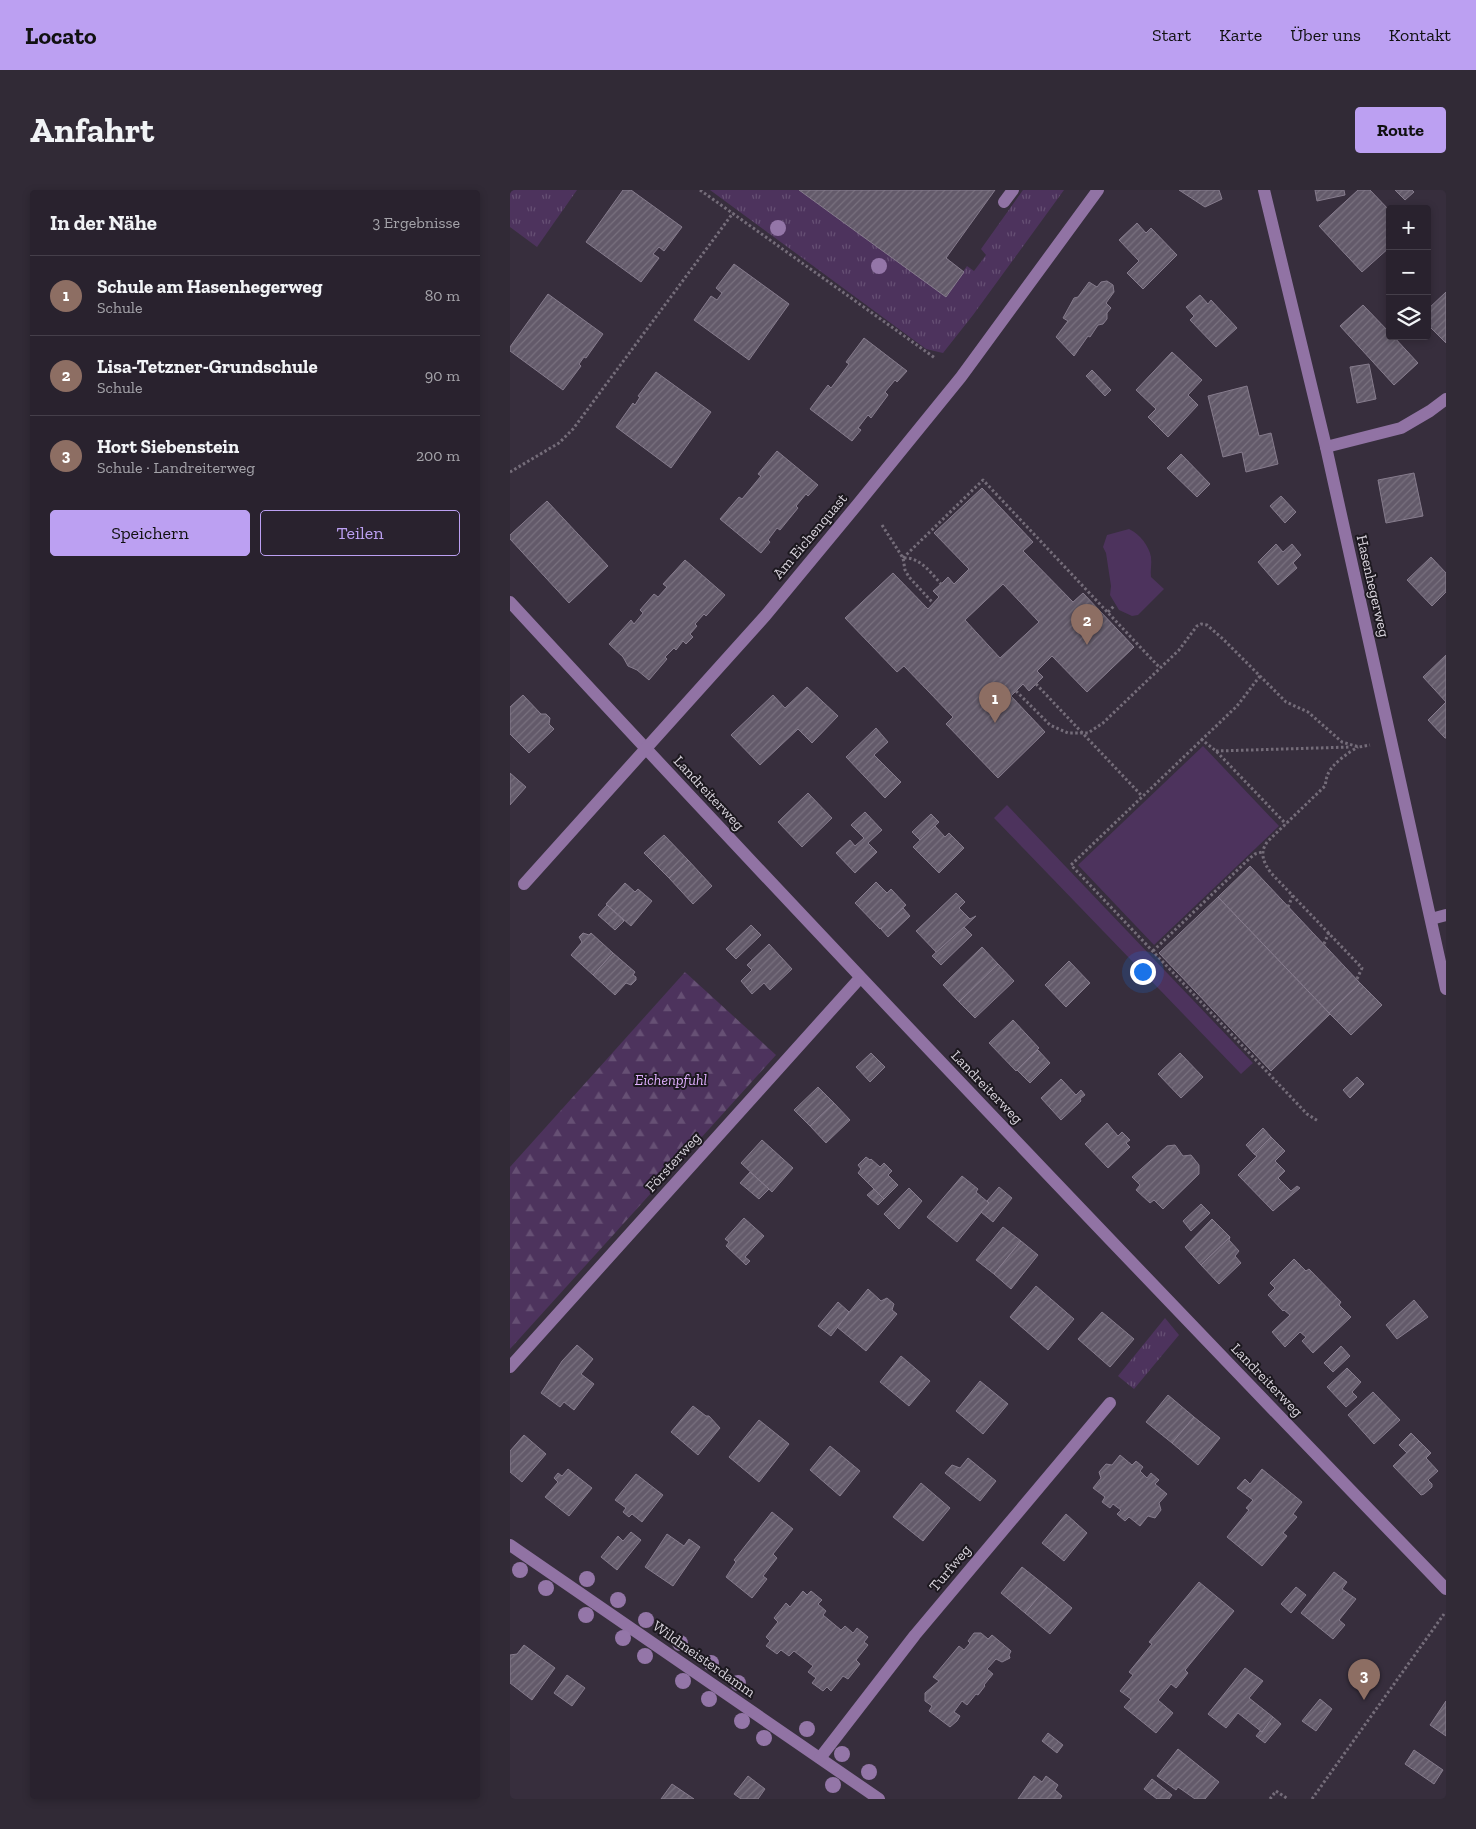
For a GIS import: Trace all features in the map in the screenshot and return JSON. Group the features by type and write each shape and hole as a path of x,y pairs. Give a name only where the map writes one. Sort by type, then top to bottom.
{"street":[{"path":"1004,202 1013,190"},
{"name":"Am Eichenquast","path":"524,884 766,615 863,499 961,377 1098,190"},
{"name":"Hasenhegerweg","path":"1264,190 1326,447 1446,989"},
{"path":"1326,447 1401,428 1446,399"},
{"name":"Landreiterweg","path":"510,602 860,978 1446,1589"},
{"path":"1431,920 1446,915"},
{"name":"Försterweg","path":"510,1367 860,978"},
{"name":"Turfweg","path":"820,1758 915,1636 1110,1403"},
{"name":"Wildmeisterdamm","path":"510,1545 879,1799"}],"path":[{"path":"700,190 935,358"},
{"path":"510,472 559,443 573,429 733,213"},
{"path":"903,558 983,480 1160,668"},
{"path":"882,525 903,558 905,570 909,577 934,603"},
{"path":"903,558 918,562 941,584"},
{"path":"1108,612 1115,605"},
{"path":"1016,690 1050,725 1068,733 1084,734 1095,730 1103,724 1179,650 1197,626 1201,624 1207,626 1223,638 1286,702 1308,712 1342,742 1359,747"},
{"path":"1260,676 1237,706 1071,865 1307,1114 1318,1121"},
{"path":"1036,684 1142,796"},
{"path":"1201,739 1216,751 1286,824"},
{"path":"1216,751 1359,747 1370,745"},
{"path":"1357,979 1362,968 1271,872 1263,859 1262,849 1325,786 1328,774 1344,756 1359,747"},
{"path":"1154,951 1250,858 1262,852"},
{"path":"1288,907 1293,895"},
{"path":"1324,944 1328,932"},
{"path":"1312,1799 1444,1614"},
{"path":"1270,1799 1276,1791 1288,1799"}],"green space":[{"path":"510,190 577,190 537,247 510,227"},
{"path":"710,190 799,190 946,296 967,266 974,271 986,255 981,249 1023,190 1064,190 943,353 926,349"},
{"path":"1129,529 1137,534 1146,545 1151,557 1151,577 1164,589 1138,615 1132,616 1119,610 1110,595 1111,586 1106,553 1103,547 1107,535"},
{"path":"1203,746 1279,826 1154,945 1078,865"},
{"path":"1007,805 1253,1063 1241,1074 994,818"},
{"name":"Eichenpfuhl","path":"685,972 776,1055 510,1349 510,1167"},
{"path":"1165,1318 1179,1335 1134,1389 1118,1376"}],"building":[{"path":"623,190 631,190 682,227 664,251 659,247 653,254 659,258 641,282 586,242"},
{"path":"799,190 995,190 946,258 964,272 946,297"},
{"path":"1179,190 1219,190 1222,199 1205,207"},
{"path":"1315,190 1344,190 1345,195 1317,201"},
{"path":"1358,190 1370,190 1386,207 1386,251 1362,272 1319,226"},
{"path":"1395,190 1412,190 1414,192 1405,200"},
{"path":"1137,223 1146,233 1151,228 1177,255 1143,289 1127,273 1139,261 1119,240"},
{"path":"734,264 789,304 749,360 694,320 711,296 717,300 722,293 716,288"},
{"path":"1107,281 1113,285 1114,292 1106,303 1111,308 1107,313 1107,319 1103,324 1098,325 1090,337 1088,336 1074,356 1056,337 1068,321 1063,318 1074,298 1078,297 1089,282 1097,287 1101,282"},
{"path":"1446,292 1446,343 1431,328 1431,306"},
{"path":"548,294 603,334 586,358 584,357 579,364 581,366 563,390 510,351 510,347"},
{"path":"1200,295 1208,304 1211,300 1237,328 1216,347 1190,320 1194,316 1186,307"},
{"path":"1363,305 1386,329 1386,340 1397,340 1418,363 1394,385 1340,326"},
{"path":"864,338 907,371 897,382 895,380 885,392 888,395 871,418 868,415 858,428 861,430 852,441 810,409 828,385 831,388 849,364 846,362"},
{"path":"1172,352 1202,380 1188,395 1198,405 1168,437 1148,417 1156,409 1136,390"},
{"path":"1369,364 1376,399 1357,403 1350,367"},
{"path":"1092,370 1111,390 1105,396 1086,376"},
{"path":"656,372 711,412 671,468 616,427 633,403 635,405 640,397 638,396"},
{"path":"1247,386 1259,436 1271,433 1278,464 1246,472 1242,452 1223,457 1208,396"},
{"path":"777,451 818,485 808,496 806,494 796,506 798,508 780,530 777,528 768,540 770,542 761,553 720,519 739,497 742,499 761,476 758,474"},
{"path":"1181,454 1210,484 1197,497 1167,468"},
{"path":"1414,473 1423,516 1386,523 1378,480"},
{"path":"982,488 1033,542 1023,551 1073,602 1083,593 1134,647 1087,692 1052,656 1037,671 1043,677 1029,691 1023,684 1011,696 1045,732 998,778 946,724 953,717 904,666 897,672 845,618 893,573 928,609 939,597 933,591 948,577 954,584 969,569 934,533","holes":["1003,584 1039,622 1000,658 965,620"]},
{"path":"1281,496 1296,512 1285,523 1270,506"},
{"path":"547,501 608,566 569,603 510,539 510,535"},
{"path":"1276,544 1283,552 1292,544 1301,555 1293,563 1297,568 1278,585 1258,562"},
{"path":"1431,557 1446,573 1446,592 1432,606 1407,580"},
{"path":"685,560 725,595 706,616 704,614 695,624 697,626 690,634 693,637 686,644 683,641 676,650 674,648 665,657 667,659 649,680 637,670 628,666 623,657 609,644 631,620 634,624 643,613 640,610 654,594 658,597 667,587 663,584"},
{"path":"1446,655 1446,702 1423,677"},
{"path":"807,687 838,716 812,743 798,729 760,765 731,735 773,695 785,708"},
{"path":"523,695 541,714 546,714 550,718 549,724 554,729 529,753 510,734 510,707"},
{"path":"1446,702 1446,738 1445,738 1428,720"},
{"path":"876,728 888,742 874,755 901,782 885,798 846,757"},
{"path":"510,773 526,787 510,805"},
{"path":"808,793 832,818 802,847 778,822"},
{"path":"865,812 882,830 868,843 877,852 855,873 836,853 850,840 855,846 864,838 851,825"},
{"path":"931,814 939,822 920,840 912,832"},
{"path":"935,826 945,837 949,833 964,848 939,873 913,847"},
{"path":"664,835 688,860 669,878 644,853"},
{"path":"688,860 712,886 693,904 669,878"},
{"path":"1250,866 1360,983 1329,1013 1218,897"},
{"path":"876,882 887,893 891,889 906,905 880,929 855,903"},
{"path":"625,883 635,892 638,889 652,901 631,926 606,904"},
{"path":"956,893 965,902 959,908 970,919 976,916 937,953 916,931"},
{"path":"1218,897 1330,1014 1271,1071 1159,953"},
{"path":"607,905 624,921 615,930 598,915"},
{"path":"903,908 910,916 888,937 881,929"},
{"path":"751,925 761,935 736,959 726,949"},
{"path":"964,927 972,935 941,965 932,956"},
{"path":"583,933 589,935 591,933 613,953 593,975 571,955 582,942 579,937"},
{"path":"769,944 792,969 770,990 764,983 752,994 741,981 752,970 747,965"},
{"path":"982,947 998,964 959,1002 943,985"},
{"path":"613,953 635,972 633,975 636,977 636,980 631,985 626,983 615,995 593,975"},
{"path":"1069,961 1090,983 1066,1007 1045,985"},
{"path":"998,964 1014,981 975,1018 959,1002"},
{"path":"1360,983 1382,1005 1351,1035 1329,1013"},
{"path":"1013,1020 1039,1048 1016,1071 989,1043"},
{"path":"1038,1050 1050,1063 1030,1083 1017,1070"},
{"path":"871,1053 885,1067 870,1082 856,1067"},
{"path":"1180,1053 1203,1077 1181,1098 1158,1074"},
{"path":"1357,1077 1364,1084 1350,1098 1343,1090"},
{"path":"1061,1079 1076,1095 1081,1090 1085,1095 1061,1120 1041,1098"},
{"path":"818,1087 834,1103 810,1126 794,1110"},
{"path":"834,1103 850,1120 826,1143 810,1126"},
{"path":"1107,1123 1118,1136 1122,1132 1130,1140 1126,1143 1130,1147 1108,1168 1085,1144"},
{"path":"1263,1128 1271,1137 1254,1154 1246,1145"},
{"path":"1271,1137 1285,1151 1275,1161 1285,1171 1278,1178 1291,1191 1297,1186 1300,1188 1273,1211 1238,1175 1257,1156 1254,1154"},
{"path":"762,1140 793,1168 772,1192 741,1163"},
{"path":"1175,1145 1183,1156 1191,1155 1199,1165 1199,1174 1163,1209 1154,1200 1150,1203 1136,1190 1140,1185 1132,1177 1167,1146"},
{"path":"866,1157 880,1167 884,1163 892,1171 888,1175 898,1185 884,1199 858,1173 861,1169 858,1165"},
{"path":"750,1172 769,1189 759,1199 740,1183"},
{"path":"962,1176 978,1189 976,1192 989,1203 957,1242 927,1217"},
{"path":"999,1187 1012,1198 993,1222 981,1212 989,1203 987,1201"},
{"path":"909,1188 922,1201 899,1229 884,1214"},
{"path":"874,1189 884,1199 878,1205 867,1195"},
{"path":"1201,1204 1210,1213 1191,1231 1183,1221"},
{"path":"744,1218 764,1236 745,1257 750,1261 746,1265 726,1246 729,1242 725,1239"},
{"path":"1212,1219 1230,1237 1201,1265 1185,1247"},
{"path":"1003,1227 1021,1241 994,1274 976,1260"},
{"path":"1230,1237 1229,1240 1239,1251 1235,1256 1241,1263 1219,1284 1201,1265"},
{"path":"1021,1241 1038,1255 1011,1289 994,1274"},
{"path":"1294,1259 1306,1271 1309,1269 1341,1302 1339,1305 1351,1317 1313,1353 1302,1341 1306,1337 1300,1332 1285,1347 1272,1332 1290,1315 1283,1311 1268,1295 1275,1288 1270,1283"},
{"path":"1036,1286 1074,1319 1048,1350 1010,1317"},
{"path":"868,1289 881,1301 887,1298 894,1304 892,1310 897,1314 866,1351 837,1327"},
{"path":"1414,1300 1428,1317 1397,1339 1386,1325"},
{"path":"838,1302 849,1312 831,1336 818,1326"},
{"path":"1102,1312 1134,1339 1110,1367 1078,1339"},
{"path":"577,1345 593,1359 581,1374 594,1384 574,1410 564,1402 560,1407 541,1393 562,1361"},
{"path":"1341,1346 1350,1356 1333,1372 1324,1363"},
{"path":"901,1356 930,1381 909,1406 880,1382"},
{"path":"1347,1368 1361,1382 1352,1392 1357,1397 1346,1407 1327,1387"},
{"path":"980,1381 1008,1404 983,1434 956,1411"},
{"path":"1373,1392 1400,1420 1374,1444 1348,1415"},
{"path":"1168,1395 1194,1417 1172,1443 1146,1422"},
{"path":"693,1406 706,1416 709,1416 720,1428 698,1455 671,1432"},
{"path":"1194,1417 1220,1438 1198,1465 1172,1443"},
{"path":"759,1420 789,1444 759,1482 729,1457"},
{"path":"1411,1433 1419,1441 1407,1453 1399,1445"},
{"path":"524,1435 546,1454 522,1482 510,1472 510,1451"},
{"path":"1419,1441 1431,1453 1426,1458 1438,1471 1428,1480 1432,1487 1421,1495 1393,1466"},
{"path":"830,1446 860,1471 840,1496 810,1470"},
{"path":"1120,1455 1132,1465 1136,1461 1143,1467 1140,1471 1147,1478 1151,1473 1159,1480 1155,1484 1167,1494 1159,1503 1161,1510 1155,1518 1148,1516 1140,1526 1129,1517 1125,1521 1117,1514 1121,1510 1113,1504 1110,1508 1102,1502 1105,1497 1093,1488 1101,1478 1099,1472 1106,1464 1112,1465"},
{"path":"968,1458 996,1481 980,1501 945,1473 952,1465 960,1468"},
{"path":"568,1469 592,1488 569,1516 545,1497 558,1482 554,1478 558,1473 562,1476"},
{"path":"1262,1469 1302,1502 1293,1514 1297,1517 1283,1533 1287,1536 1262,1566 1227,1537 1249,1510 1246,1508 1253,1500 1237,1488 1245,1479 1250,1484"},
{"path":"636,1474 663,1495 642,1522 632,1514 629,1517 623,1512 626,1508 615,1500"},
{"path":"921,1483 950,1508 923,1541 893,1517"},
{"path":"772,1512 793,1529 773,1554 777,1558 763,1576 767,1579 752,1598 726,1577 736,1562 734,1560"},
{"path":"1066,1514 1087,1533 1064,1561 1042,1543"},
{"path":"631,1532 641,1540 617,1570 601,1557 618,1536 623,1541"},
{"path":"667,1534 684,1546 689,1539 700,1547 673,1586 645,1567"},
{"path":"1022,1567 1047,1587 1025,1613 1001,1593"},
{"path":"1334,1572 1347,1582 1342,1589 1356,1599 1339,1620 1345,1625 1333,1639 1301,1613"},
{"path":"1199,1582 1234,1611 1185,1670 1188,1673 1176,1688 1171,1684 1158,1700 1173,1713 1156,1733 1124,1707 1131,1699 1120,1691 1133,1675 1129,1672 1152,1644 1149,1642"},
{"path":"1047,1587 1072,1608 1050,1634 1025,1613"},
{"path":"1296,1587 1306,1595 1291,1613 1281,1604"},
{"path":"803,1591 807,1595 811,1591 822,1600 818,1604 826,1611 823,1615 841,1630 845,1626 853,1633 857,1628 868,1637 864,1642 868,1645 856,1660 860,1664 848,1679 843,1676 831,1691 827,1687 823,1691 812,1683 816,1678 808,1672 813,1666 794,1651 789,1656 781,1650 777,1654 766,1646 770,1641 766,1637 778,1622 774,1618 786,1603 790,1607"},
{"path":"974,1633 981,1633 988,1639 992,1635 1011,1651 1010,1658 1002,1662 996,1659 987,1669 993,1674 978,1695 976,1694 967,1705 962,1701 954,1712 960,1716 950,1727 929,1711 932,1706 925,1701 925,1693 939,1681 933,1677 959,1646 964,1650 970,1643 968,1641"},
{"path":"524,1645 555,1668 532,1700 510,1683 510,1655 517,1654"},
{"path":"1245,1668 1263,1681 1249,1698 1273,1717 1262,1732 1238,1713 1226,1728 1208,1714"},
{"path":"567,1675 585,1688 572,1706 554,1693"},
{"path":"1320,1699 1332,1709 1316,1731 1302,1721"},
{"path":"1446,1701 1446,1736 1430,1725"},
{"path":"1273,1717 1281,1724 1265,1743 1256,1736 1260,1731 1262,1732"},
{"path":"1048,1733 1063,1745 1057,1753 1042,1741"},
{"path":"1178,1749 1219,1782 1205,1799 1195,1799 1178,1787 1176,1790 1157,1776"},
{"path":"1414,1750 1443,1770 1434,1784 1405,1764"},
{"path":"748,1776 765,1789 758,1799 741,1799 734,1794"},
{"path":"1034,1776 1042,1782 1046,1776 1058,1785 1055,1790 1062,1796 1060,1799 1018,1799"},
{"path":"1152,1779 1172,1795 1169,1799 1157,1799 1144,1789"},
{"path":"672,1784 694,1799 661,1799"}],"place":[{"name":"Lisa-Tetzner-Grundschule","path":"1087,645"},
{"name":"Schule am Hasenhegerweg","path":"995,723"},
{"name":"Hort Siebenstein","path":"1364,1700"}]}
